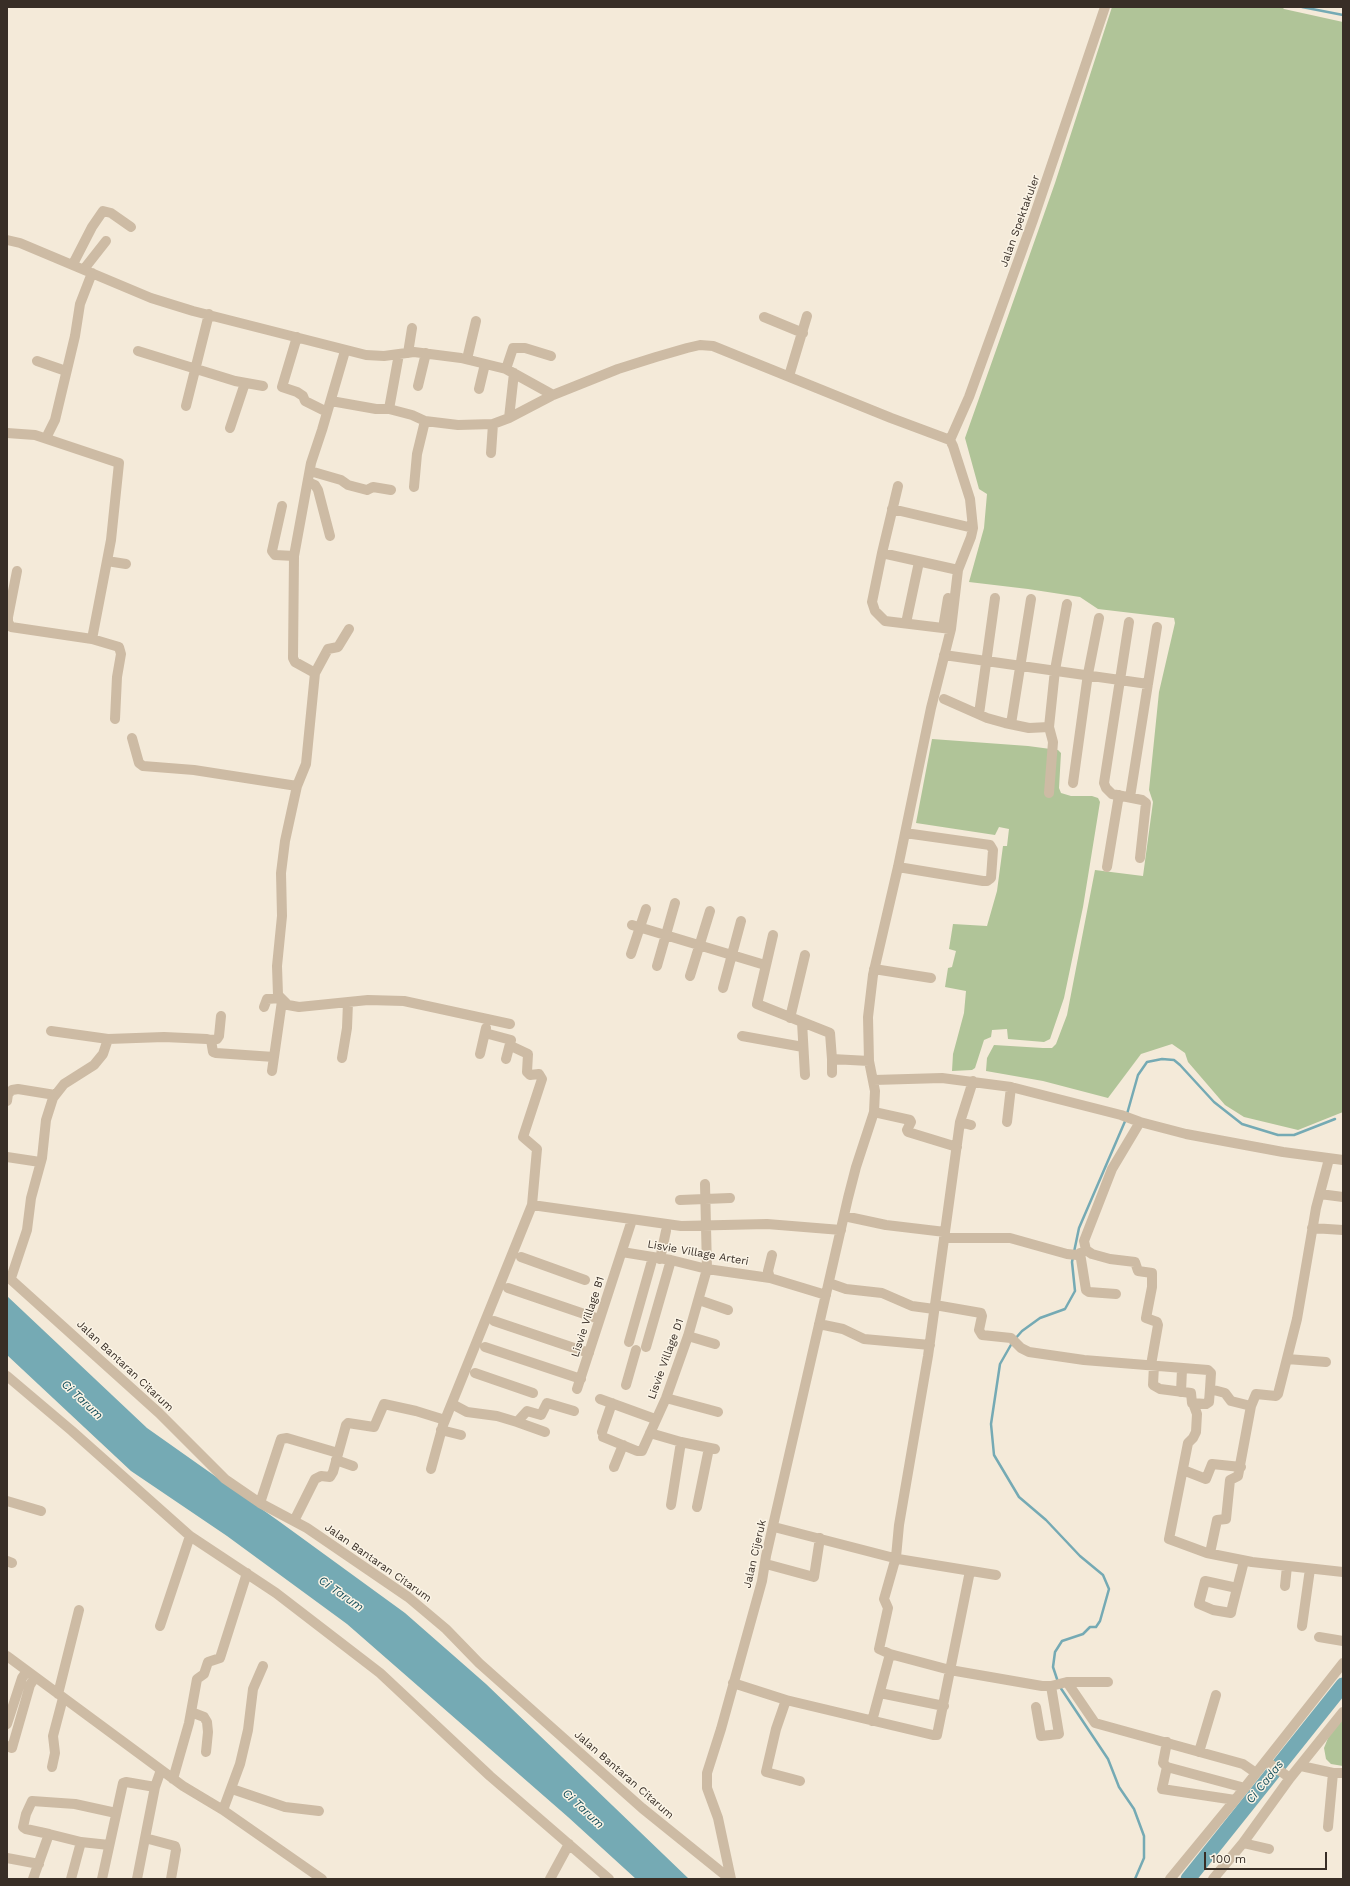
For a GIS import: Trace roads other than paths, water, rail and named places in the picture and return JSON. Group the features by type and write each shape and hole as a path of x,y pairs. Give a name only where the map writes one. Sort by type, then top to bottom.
{"street":[{"name":"Jalan Spektakuler","path":"950,440 969,397 1030,227 1105,7"},
{"path":"73,264 92,227 103,211 111,212 131,227"},
{"path":"7,240 20,243 73,264 151,298 345,351 366,355 426,353 467,359 510,371 553,395"},
{"path":"46,438 55,420 75,336 80,304 88,271 106,240"},
{"path":"186,406 209,314"},
{"path":"789,376 807,316"},
{"path":"764,317 803,333"},
{"path":"467,359 476,321"},
{"path":"389,409 412,328"},
{"path":"297,337 282,387 297,392 303,396 305,401 327,412"},
{"path":"331,400 376,409 389,409 412,415 425,421 458,425 493,424 510,418 553,395 618,369 700,345 713,346 950,440 970,499 973,528 892,509"},
{"path":"510,418 510,371 513,348 525,348 551,356"},
{"path":"138,351 245,383 263,386"},
{"path":"315,673 296,662 293,658 294,556 310,472 345,351"},
{"path":"418,386 426,353"},
{"path":"37,361 66,371"},
{"path":"479,389 485,364"},
{"path":"230,428 245,383"},
{"path":"414,487 417,454 425,421"},
{"path":"491,453 493,424"},
{"path":"7,433 35,435 119,463 107,561 92,639"},
{"path":"310,472 341,480 348,485 367,490 373,487 391,490"},
{"path":"308,482 315,485 318,490 330,536"},
{"path":"898,486 882,552 872,608 885,621 947,628"},
{"path":"282,506 272,551 275,555 294,556"},
{"name":"Jalan Cijeruk","path":"730,1879 718,1818 706,1781 708,1765 721,1729 766,1564 840,1230 856,1167 874,1112 875,1091 869,1061 868,1005 874,969 898,867 931,708 944,655 956,570 971,538 973,528"},
{"path":"882,552 956,570"},
{"path":"107,561 126,564"},
{"path":"906,623 919,562"},
{"path":"17,571 8,617 8,622 11,627 92,639 118,646 121,650 117,677 115,719"},
{"path":"979,714 985,660 995,598"},
{"path":"1011,724 1031,599"},
{"path":"1049,793 1052,742 1049,727 1055,670 1067,604"},
{"path":"1073,783 1088,674 1098,618"},
{"path":"1129,622 1104,783 1109,792 1142,800 1147,805 1140,858"},
{"path":"1130,797 1157,627"},
{"path":"349,629 338,647 328,649 315,673 306,764 297,786 285,840 280,873 282,916 277,966 277,991 281,999 288,1005 299,1007 348,1002 404,1001 488,1021 510,1024"},
{"path":"944,655 1088,674 1148,684"},
{"path":"944,699 987,718 1029,728 1049,727"},
{"path":"132,738 139,763 143,766 194,770 297,786"},
{"path":"1107,867 1119,795"},
{"path":"898,867 983,881 987,881 991,878 994,850 990,845 905,832"},
{"path":"657,966 675,903"},
{"path":"631,954 636,926 646,909"},
{"path":"690,976 710,911"},
{"path":"723,988 741,921"},
{"path":"636,926 765,965"},
{"path":"774,935 765,965 757,1004 831,1034 832,1073"},
{"path":"790,1018 805,955"},
{"path":"874,969 931,978"},
{"path":"264,1007 267,999 281,999"},
{"path":"272,1071 281,999"},
{"path":"342,1058 347,1028 348,1002"},
{"path":"51,1031 108,1039 164,1037 211,1040 217,1039 219,1036 222,1016"},
{"path":"480,1054 488,1021"},
{"path":"802,1022 805,1075"},
{"path":"485,1033 510,1039 512,1041 506,1059"},
{"path":"742,1036 804,1047"},
{"path":"9,1277 27,1230 31,1198 40,1162 46,1120 55,1095 64,1084 94,1065 103,1054 108,1039"},
{"path":"211,1040 213,1052 216,1053 274,1057"},
{"path":"432,1469 443,1425 532,1205 537,1149 524,1139 523,1136 542,1078 539,1074 528,1074 526,1070 528,1054 511,1046"},
{"path":"832,1059 869,1061"},
{"path":"874,1080 913,1078 973,1081 1011,1086 1121,1114 1138,1121 1186,1134 1329,1159 1343,1160"},
{"path":"973,1081 960,1122 930,1345 899,1525 896,1557 884,1599 888,1608 879,1648 880,1651 950,1670 1031,1684 1052,1686 1066,1682 1108,1682"},
{"path":"1007,1122 1011,1086"},
{"path":"7,1101 8,1094 12,1090 18,1089 55,1095"},
{"path":"874,1112 910,1120 911,1122 907,1130 908,1132 957,1147"},
{"path":"1116,1294 1089,1292 1086,1290 1078,1253 1112,1169 1138,1121"},
{"path":"960,1122 971,1125"},
{"path":"7,1157 40,1162"},
{"path":"1210,1553 1217,1520 1226,1519 1230,1480 1238,1477 1241,1467 1250,1406 1256,1394 1278,1396 1297,1319 1312,1228 1329,1159"},
{"name":"Lisvie Village D1","path":"622,1445 637,1451 642,1451 655,1419 666,1398 688,1336 707,1269 704,1199 705,1184"},
{"path":"1320,1194 1343,1197"},
{"path":"680,1200 730,1198"},
{"path":"532,1205 670,1224 705,1226 767,1224 840,1230"},
{"path":"844,1216 944,1235 1010,1238 1078,1253 1135,1262 1138,1271 1152,1273 1152,1287 1146,1318 1157,1322 1158,1325 1152,1385 1162,1390 1192,1393 1193,1403 1197,1414 1196,1432 1188,1443 1169,1538 1196,1550 1244,1561 1343,1572"},
{"name":"Lisvie Village B1","path":"577,1389 631,1223"},
{"path":"1312,1228 1343,1230"},
{"path":"626,1386 632,1346 656,1258 666,1230"},
{"name":"Lisvie Village Arteri","path":"622,1252 671,1260 707,1269 770,1278 826,1295"},
{"path":"770,1278 768,1271 772,1255"},
{"path":"521,1257 584,1280"},
{"path":"646,1347 671,1260"},
{"name":"Jalan Bantaran Citarum","path":"9,1277 159,1413 225,1479 260,1503 294,1521 343,1552 408,1597 446,1629 479,1663 636,1802 730,1879"},
{"path":"829,1283 846,1289 882,1293 912,1306 935,1307 981,1313 982,1315 979,1330 982,1335 1015,1342 1025,1350 1037,1353 1084,1360 1209,1371 1210,1389 1208,1404 1193,1403"},
{"path":"508,1288 599,1320"},
{"path":"699,1300 728,1310"},
{"path":"494,1321 589,1353"},
{"path":"819,1324 843,1329 864,1339 930,1345"},
{"path":"688,1336 715,1344"},
{"path":"485,1346 581,1379"},
{"path":"1287,1359 1326,1362"},
{"path":"1181,1392 1182,1368"},
{"path":"475,1373 533,1393"},
{"path":"7,1376 78,1435 190,1536 276,1593 380,1673 490,1776 609,1879"},
{"path":"1210,1389 1225,1393 1231,1401 1250,1406"},
{"path":"666,1398 718,1412"},
{"path":"600,1399 655,1419"},
{"path":"535,1429 548,1403 574,1411"},
{"path":"612,1403 603,1434 622,1445 614,1467"},
{"path":"294,1521 315,1479 319,1476 330,1477 346,1425 352,1422 374,1427 383,1404 416,1411 461,1434"},
{"path":"452,1404 467,1412 497,1416 545,1432"},
{"path":"518,1422 527,1411 541,1415"},
{"path":"650,1433 681,1442 712,1448 697,1507"},
{"path":"260,1503 282,1439 287,1438 337,1457 353,1466"},
{"path":"671,1505 681,1442"},
{"path":"1183,1470 1206,1479 1212,1464 1241,1467"},
{"path":"7,1501 41,1511"},
{"path":"774,1527 896,1557 996,1575"},
{"path":"160,1626 190,1536"},
{"path":"766,1564 814,1577 820,1538"},
{"path":"1237,1588 1244,1561"},
{"path":"1285,1586 1287,1566"},
{"path":"1302,1626 1310,1569"},
{"path":"733,1683 786,1700 937,1735 970,1571"},
{"path":"173,1779 198,1677 204,1674 208,1662 220,1658 247,1573"},
{"path":"52,1767 55,1753 54,1736 79,1610"},
{"path":"1319,1636 1343,1641"},
{"path":"872,1721 890,1654"},
{"path":"7,1656 173,1779 223,1810 322,1879"},
{"path":"1170,1879 1236,1800 1256,1773 1268,1762 1343,1663"},
{"path":"223,1810 232,1789 243,1752 253,1689 263,1666"},
{"path":"7,1724 22,1678 27,1671"},
{"path":"7,1746 12,1748 30,1685 35,1677"},
{"path":"1066,1682 1094,1722 1243,1764 1256,1773"},
{"path":"1036,1707 1041,1736 1059,1734 1052,1686"},
{"path":"880,1693 944,1706"},
{"path":"1199,1752 1216,1694"},
{"path":"786,1700 776,1729 766,1772 800,1781"},
{"path":"190,1712 204,1717 207,1722 208,1732 206,1752"},
{"path":"1213,1879 1243,1843 1289,1777 1301,1766 1343,1712"},
{"path":"1167,1742 1163,1763 1167,1766 1245,1788"},
{"path":"1268,1762 1289,1777"},
{"path":"1167,1766 1162,1789 1236,1800"},
{"path":"1301,1766 1338,1773 1328,1827"},
{"path":"136,1879 155,1787 161,1770"},
{"path":"102,1879 123,1783 126,1782 155,1787"},
{"path":"232,1789 285,1807 319,1811"},
{"path":"109,1845 81,1842 26,1829 24,1827 26,1814 32,1801 75,1804 116,1813"},
{"path":"33,1879 40,1864 49,1834"},
{"path":"145,1838 175,1846 176,1850 171,1879"},
{"path":"71,1879 81,1842"},
{"path":"1243,1843 1269,1849"},
{"path":"550,1879 570,1844"},
{"path":"7,1858 40,1864"}],"water":[{"name":"Ci Tarum","path":"7,1296 147,1428 405,1613 486,1684 689,1879 636,1879 568,1817 347,1624 227,1536 131,1471 7,1355"}],"waterway":[{"path":"1302,7 1343,15"},
{"path":"1127,1114 1138,1075 1147,1062 1162,1059 1174,1060 1214,1102 1242,1124 1278,1135 1294,1135 1335,1119"},
{"path":"1074,1252 1079,1228 1126,1119"},
{"path":"1015,1339 1022,1331 1040,1318 1065,1309 1075,1291 1072,1262 1073,1257"},
{"path":"1012,1343 1000,1364 991,1424 994,1455 1019,1497 1046,1520 1080,1556 1103,1575 1109,1589 1100,1621 1096,1627 1090,1627 1083,1634 1062,1641 1055,1652 1053,1667 1058,1682"},
{"name":"Ci Cadas","path":"1188,1879 1343,1685"},
{"path":"1060,1687 1108,1759 1119,1787 1134,1809 1144,1836 1144,1858 1135,1879"}]}
